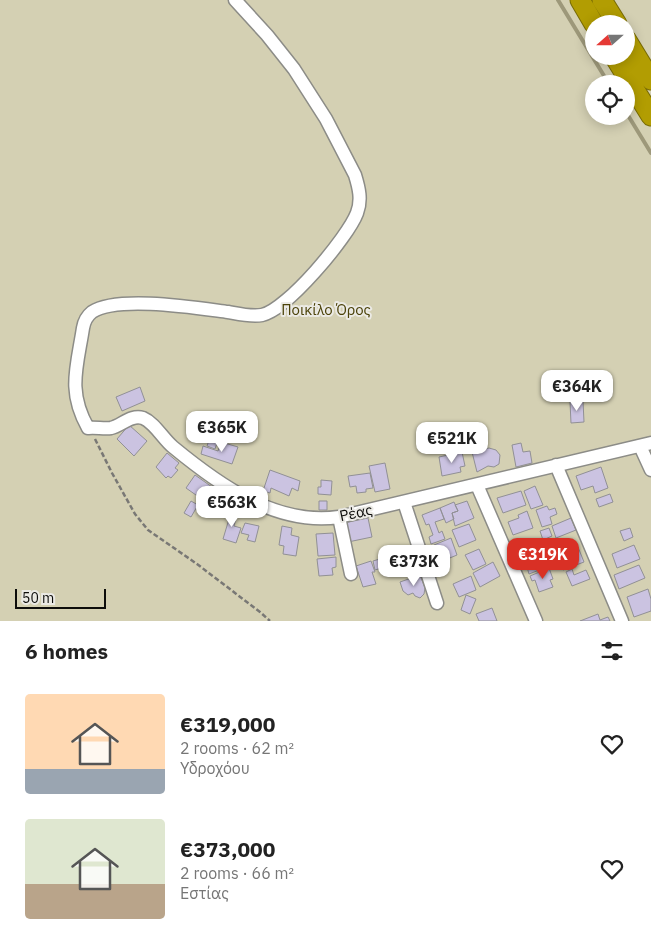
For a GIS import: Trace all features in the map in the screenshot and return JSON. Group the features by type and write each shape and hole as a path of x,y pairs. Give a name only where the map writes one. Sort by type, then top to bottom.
{"highway":[{"path":"580,0 589,15"},
{"path":"602,0 611,15"},
{"path":"635,54 651,80"},
{"path":"620,65 651,116"}],"street":[{"path":"88,428 80,412 74,387 82,328 90,314 105,306 143,304 176,305 252,316 268,313 316,272 346,232 357,213 360,193 358,185 326,119 294,69 235,0"},
{"name":"Ρέας","path":"88,428 111,428 134,418 144,419 171,445 243,497 295,517 312,519 339,517 646,445"},
{"path":"646,445 651,470"},
{"path":"556,465 622,621"},
{"path":"477,485 536,621"},
{"path":"404,502 437,603"},
{"path":"339,517 351,574"}],"path":[{"path":"88,428 97,441 135,514 148,530 197,564 270,621"}],"green space":[{"name":"Ποικίλο Όρος","path":"0,0 651,0 651,621 0,621"}],"building":[{"path":"140,387 145,401 122,411 116,397"},
{"path":"583,401 584,422 571,423 570,402"},
{"path":"129,425 147,441 134,456 117,439"},
{"path":"213,429 221,431 215,449 207,446"},
{"path":"221,442 238,447 232,464 201,454 203,446 218,451"},
{"path":"521,443 523,452 530,451 532,463 516,467 512,445"},
{"path":"489,448 496,450 500,455 499,464 494,467 488,466 477,472 472,452"},
{"path":"462,452 465,466 460,467 461,472 442,476 439,457"},
{"path":"167,453 179,463 175,468 178,470 171,478 168,476 166,478 156,467"},
{"path":"385,463 390,489 375,492 369,466"},
{"path":"601,467 608,488 595,493 593,486 581,490 576,476"},
{"path":"270,470 300,481 298,491 292,488 289,496 271,488 270,493 263,491"},
{"path":"370,473 373,488 366,489 366,492 357,493 356,486 350,487 348,476"},
{"path":"195,475 212,487 203,500 186,488"},
{"path":"321,480 332,481 331,495 318,494"},
{"path":"535,486 543,505 531,509 524,491"},
{"path":"521,491 526,505 503,513 497,498"},
{"path":"610,494 613,502 599,507 596,499"},
{"path":"191,501 198,505 191,517 184,513"},
{"path":"319,501 327,501 327,510 319,510"},
{"path":"467,501 474,518 455,526 452,513 458,511 455,505"},
{"path":"454,502 458,511 452,513 454,519 446,523 440,508"},
{"path":"547,506 549,510 555,508 557,514 550,517 552,524 542,527 536,510"},
{"path":"440,508 444,519 435,522 439,533 442,531 445,539 431,544 429,537 433,535 429,524 426,525 422,515"},
{"path":"232,509 238,511 234,526 241,528 236,543 223,539"},
{"path":"527,511 533,528 513,535 508,522 519,518 518,515"},
{"path":"368,518 372,537 348,542 344,523"},
{"path":"571,518 576,530 556,538 552,526"},
{"path":"245,523 259,526 255,542 247,540 249,535 241,533"},
{"path":"469,524 476,540 459,547 452,530"},
{"path":"282,526 292,528 291,535 299,537 296,556 283,554 284,546 279,545"},
{"path":"549,528 552,536 543,540 540,531"},
{"path":"630,528 633,537 624,541 620,531"},
{"path":"333,533 335,555 318,556 316,534"},
{"path":"451,538 457,555 440,562 434,545"},
{"path":"634,545 640,559 617,568 612,554"},
{"path":"540,547 547,567 529,574 527,567 531,565 529,560 522,562 519,554"},
{"path":"578,547 584,562 563,570 557,555"},
{"path":"479,549 486,564 473,570 465,555"},
{"path":"336,557 336,567 332,568 333,575 319,576 317,559"},
{"path":"383,558 385,567 375,570 373,561"},
{"path":"371,561 375,572 372,572 376,584 363,587 356,566"},
{"path":"493,562 500,576 480,587 473,573"},
{"path":"639,565 645,578 619,589 614,575"},
{"path":"549,568 553,579 550,580 553,587 539,592 535,580 532,581 530,576"},
{"path":"572,569 574,575 586,570 590,579 572,586 566,572"},
{"path":"420,575 425,588 424,594 420,598 413,593 408,595 403,591 400,582"},
{"path":"471,576 476,590 459,597 453,584"},
{"path":"648,589 651,599 651,611 634,617 627,597"},
{"path":"466,595 476,599 470,614 461,610"},
{"path":"492,608 497,621 479,621 476,614"},
{"path":"598,614 600,620 608,617 610,621 580,621"}],"waterway":[{"path":"558,0 604,75"},
{"path":"634,125 651,153"}]}
